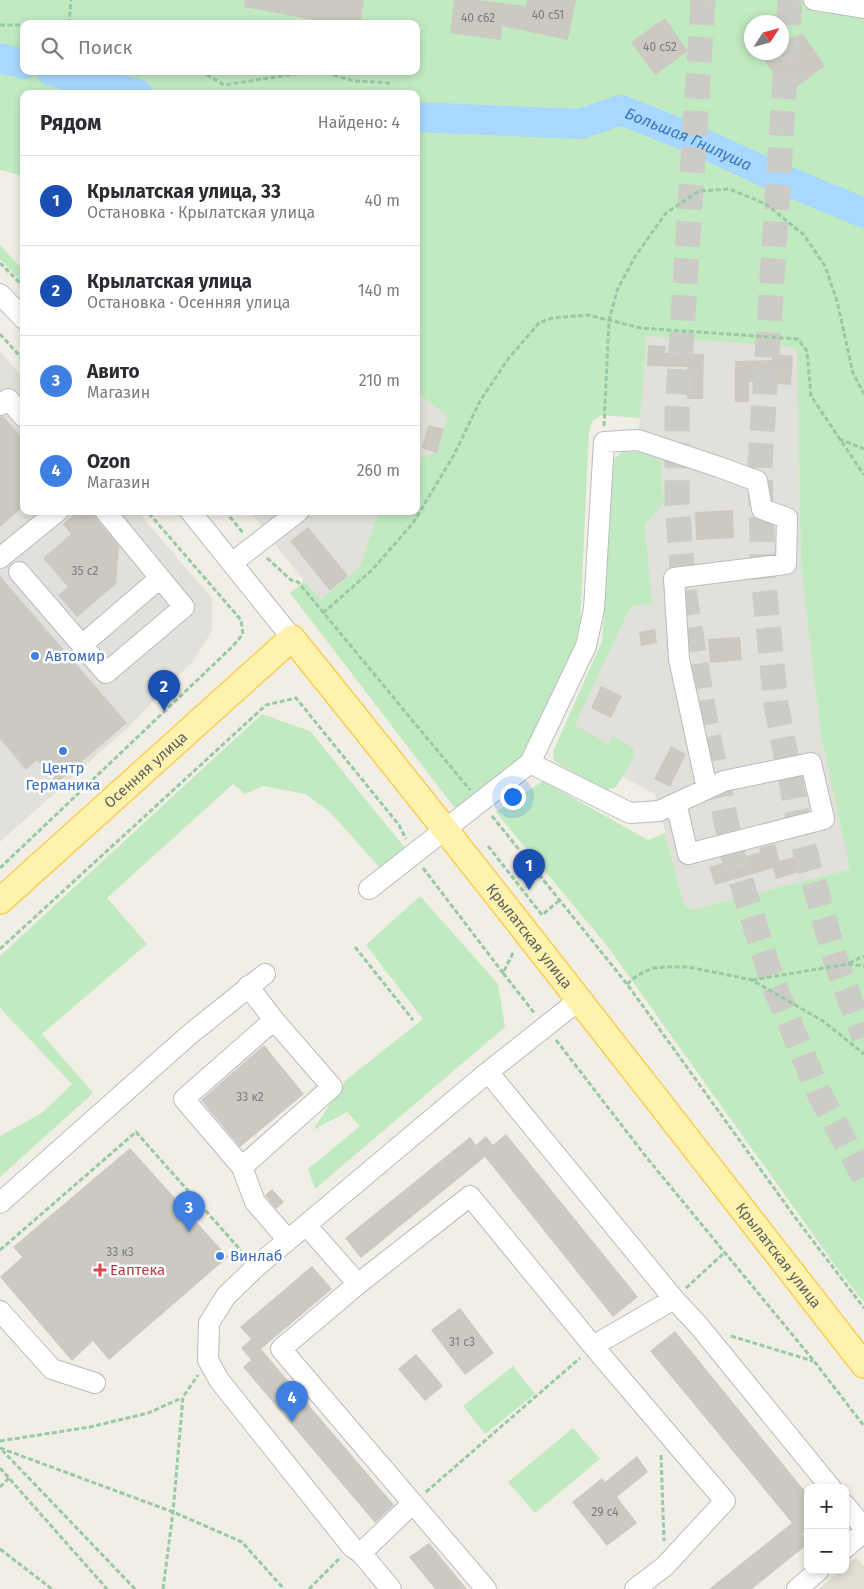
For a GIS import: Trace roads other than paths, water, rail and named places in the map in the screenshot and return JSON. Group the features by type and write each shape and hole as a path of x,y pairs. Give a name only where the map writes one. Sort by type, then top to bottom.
{"main road":[{"name":"Крылатская улица","path":"292,638 445,829 864,1365"},
{"name":"Осенняя улица","path":"1,899 292,638"}],"street":[{"path":"814,0 864,8"},
{"path":"0,294 20,315"},
{"path":"0,405 8,399 20,412"},
{"path":"369,889 530,763 586,646 594,609 604,442 638,440 757,482 762,509 787,518 786,564 674,578 679,659 707,789"},
{"path":"0,558 53,515"},
{"path":"19,572 106,673 184,607 108,515"},
{"name":"Крылатская улица","path":"193,515 292,638"},
{"path":"232,563 294,515"},
{"path":"82,645 160,578"},
{"path":"530,763 630,813 659,811 676,803 724,781 811,763 824,819 688,854 676,803"},
{"path":"0,1203 189,1035 265,974"},
{"path":"242,1167 332,1087 274,1020 248,986"},
{"path":"391,1589 356,1550 219,1380 208,1360 209,1323 226,1296 256,1267 488,1072 579,1000"},
{"path":"274,1020 184,1099 242,1167 255,1202 288,1240"},
{"path":"488,1072 828,1484"},
{"path":"486,1589 281,1349 358,1284 470,1196 593,1346 725,1501 665,1566 635,1589"},
{"path":"306,1225 358,1284"},
{"path":"593,1346 674,1299"},
{"path":"0,1311 52,1369 95,1383"},
{"path":"356,1550 413,1503"},
{"path":"849,1510 864,1528"},
{"path":"849,1545 864,1532"},
{"path":"797,1589 814,1574"}],"waterway":[{"name":"Большая Гнилуша","path":"0,58 20,63"},
{"name":"Большая Гнилуша","path":"66,75 123,90"},
{"name":"Большая Гнилуша","path":"420,117 581,124 621,110 689,137 765,172 864,213"}],"tunnel":[{"path":"703,0 677,413 677,503 684,591 705,719 733,855 773,983 818,1091 864,1177"},
{"path":"790,0 760,465 763,575 776,704 803,844 838,968 864,1037"}],"place":[{"name":"Автомир","path":"35,656"},
{"name":"Крылатская улица","path":"164,711"},
{"name":"Центр Германика","path":"63,751"},
{"name":"Крылатская улица, 33","path":"529,890"},
{"name":"Авито","path":"189,1232"},
{"name":"Винлаб","path":"220,1256"},
{"name":"Еаптека","path":"100,1270"},
{"name":"Ozon","path":"292,1422"}]}
